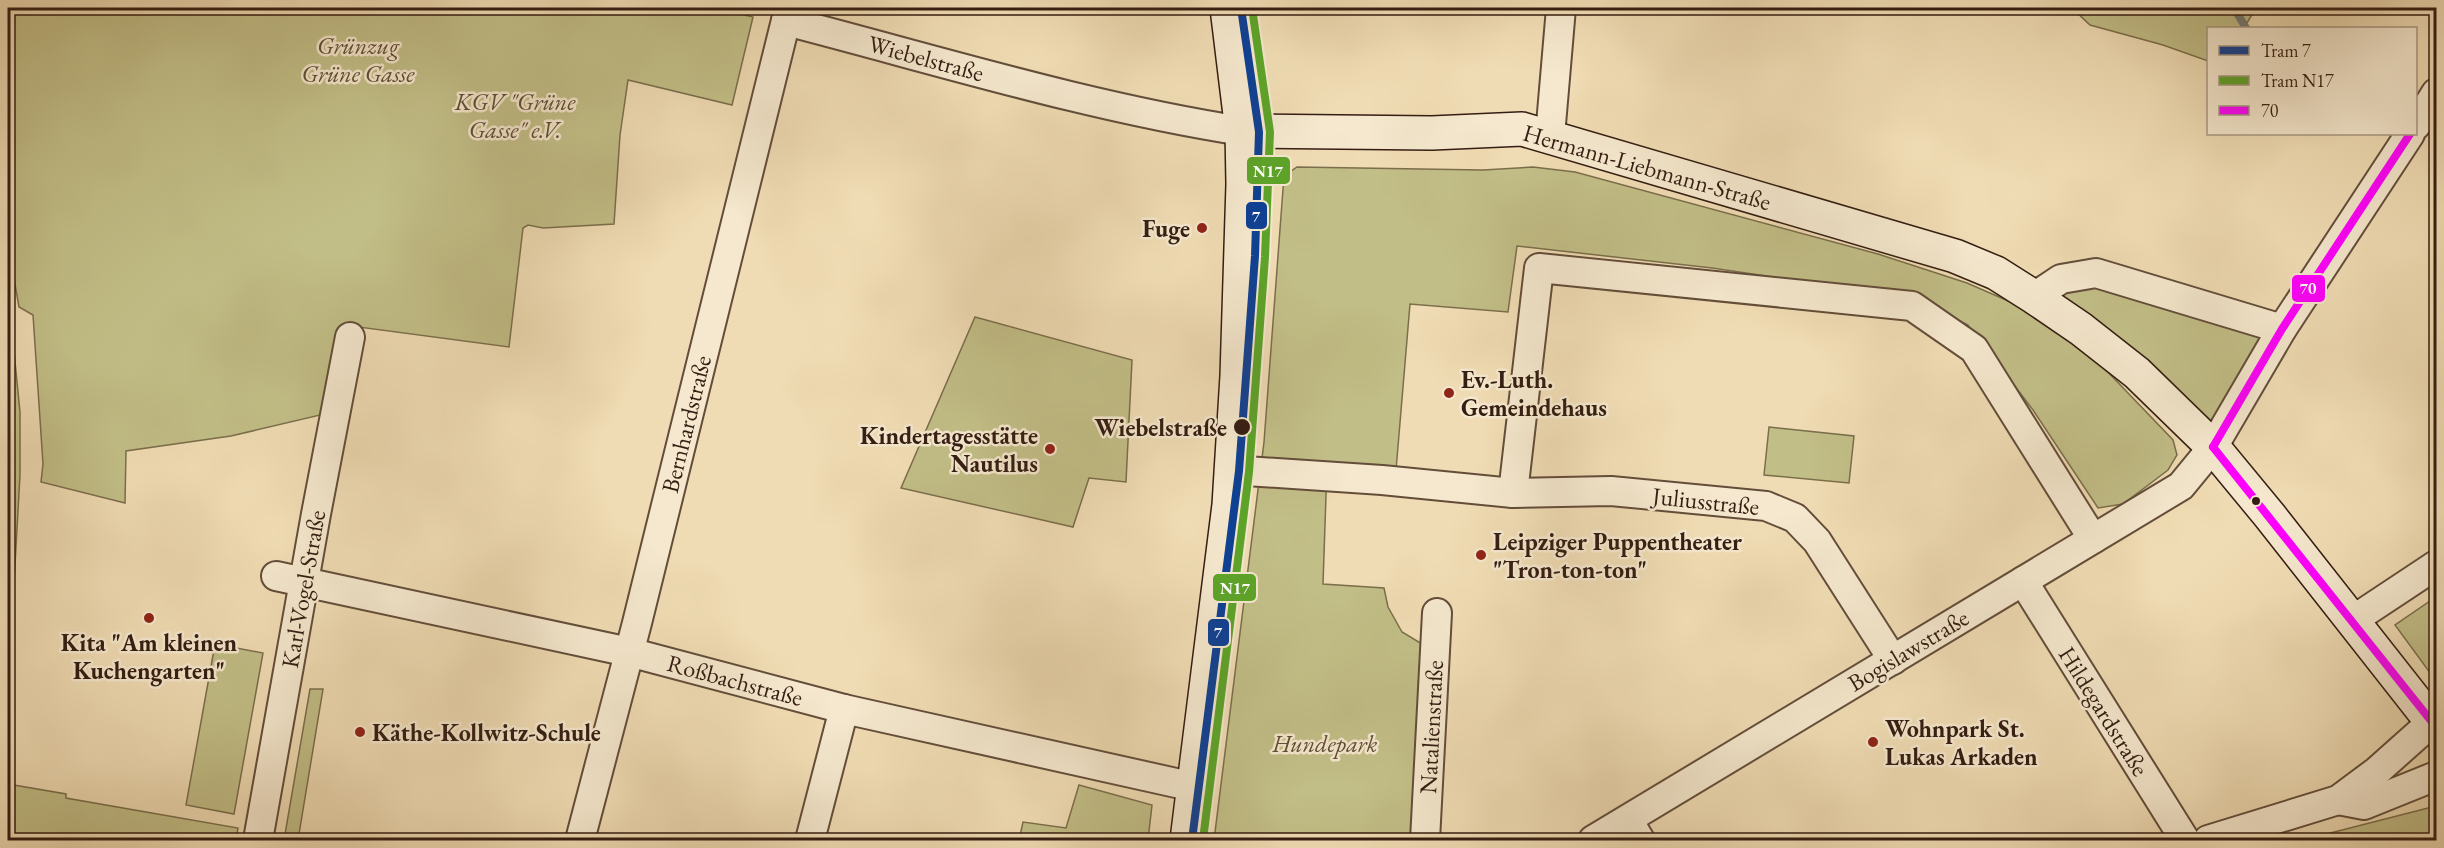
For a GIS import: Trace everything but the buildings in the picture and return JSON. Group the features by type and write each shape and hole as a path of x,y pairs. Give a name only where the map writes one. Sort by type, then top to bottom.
{"street":[{"path":"1186,840 1225,541 1240,294 1242,131 1227,8"},
{"path":"1550,136 1561,8"},
{"name":"Wiebelstraße","path":"788,14 932,61 1063,93 1242,131"},
{"name":"Bernhardstraße","path":"580,840 788,14"},
{"path":"2417,122 2436,93"},
{"name":"Hermann-Liebmann-Straße","path":"1242,131 1432,133 1522,129 1955,256 1996,273 2080,329 2137,373 2213,447 2434,724"},
{"name":"Bogislawstraße","path":"1593,840 1634,830 1893,660 2181,486 2213,447 2282,329 2409,135"},
{"path":"1513,493 1539,268 1912,306 1974,349 2093,539"},
{"path":"2034,297 2061,279 2096,273 2282,329"},
{"name":"Karl-Vogel-Straße","path":"258,840 350,337"},
{"name":"Juliusstraße","path":"1231,470 1382,480 1513,493 1611,491 1766,506 1796,519 1817,541 1893,660"},
{"path":"2353,620 2436,565"},
{"name":"Roßbachstraße","path":"276,576 629,652 844,709 1194,787"},
{"name":"Hildegardstraße","path":"2023,581 2185,840"},
{"name":"Natalienstraße","path":"1425,840 1437,613"},
{"path":"810,840 844,709"},
{"path":"2208,840 2338,800 2434,724"},
{"path":"2338,800 2364,805 2436,776"}],"green space":[{"path":"8,8 714,8 753,17 732,105 628,80 620,135 614,224 543,228 528,225 523,228 509,347 344,325 329,413 231,436 126,451 125,503 41,482 43,464 33,315 19,307 8,245"},
{"path":"2072,8 2256,8 2245,27 2207,27 2207,61 2163,45 2090,25"},
{"name":"Hundepark","path":"1297,167 1483,170 1533,167 1575,172 1878,254 1967,283 2029,310 2105,369 2173,440 2177,455 2168,470 2123,504 2098,508 2033,410 1968,325 1916,298 1712,268 1517,246 1508,312 1410,304 1396,470 1327,466 1323,584 1384,588 1388,607 1402,632 1427,647 1418,840 1214,840 1264,442 1284,176"},
{"path":"2061,279 2282,329 2213,447 2034,297"},
{"path":"8,291 20,412 20,475 8,690"},
{"name":"Kindertagesstätte Nautilus","path":"975,317 1132,360 1126,482 1089,478 1073,527 901,488"},
{"path":"1769,427 1854,436 1849,483 1764,475"},
{"path":"2436,597 2436,681 2395,625"},
{"path":"215,644 263,653 234,814 186,805"},
{"path":"310,689 323,689 298,840 284,840"},
{"path":"8,784 66,794 66,798 238,828 236,840 8,840"},
{"path":"1079,785 1152,805 1148,840 1019,840 1023,822 1066,828"},
{"path":"2436,806 2436,840 2303,840"}],"waterway":[{"path":"2234,8 2245,27"}],"tram line":[{"name":"7","path":"1192,840 1239,471 1255,256 1259,132 1241,8"},
{"name":"N17","path":"1203,840 1249,472 1265,257 1270,132 1252,8"}],"transit line":[{"name":"70","path":"2213,447 2282,329 2409,135"},
{"name":"70","path":"2213,447 2436,727"}],"place":[{"name":"Fuge","path":"1202,228"},
{"name":"Ev.-Luth. Gemeindehaus","path":"1449,393"},
{"name":"Wiebelstraße","path":"1242,427"},
{"name":"Kindertagesstätte Nautilus","path":"1050,449"},
{"name":"Leipziger Puppentheater \"Tron-ton-ton\"","path":"1481,555"},
{"name":"Kita \"Am kleinen Kuchengarten\"","path":"149,618"},
{"name":"Käthe-Kollwitz-Schule","path":"360,732"},
{"name":"Wohnpark St. Lukas Arkaden","path":"1873,742"}],"park label":[{"name":"Grünzug Grüne Gasse","path":"358,59"},
{"name":"KGV \"Grüne Gasse\" e.V.","path":"515,115"}]}
